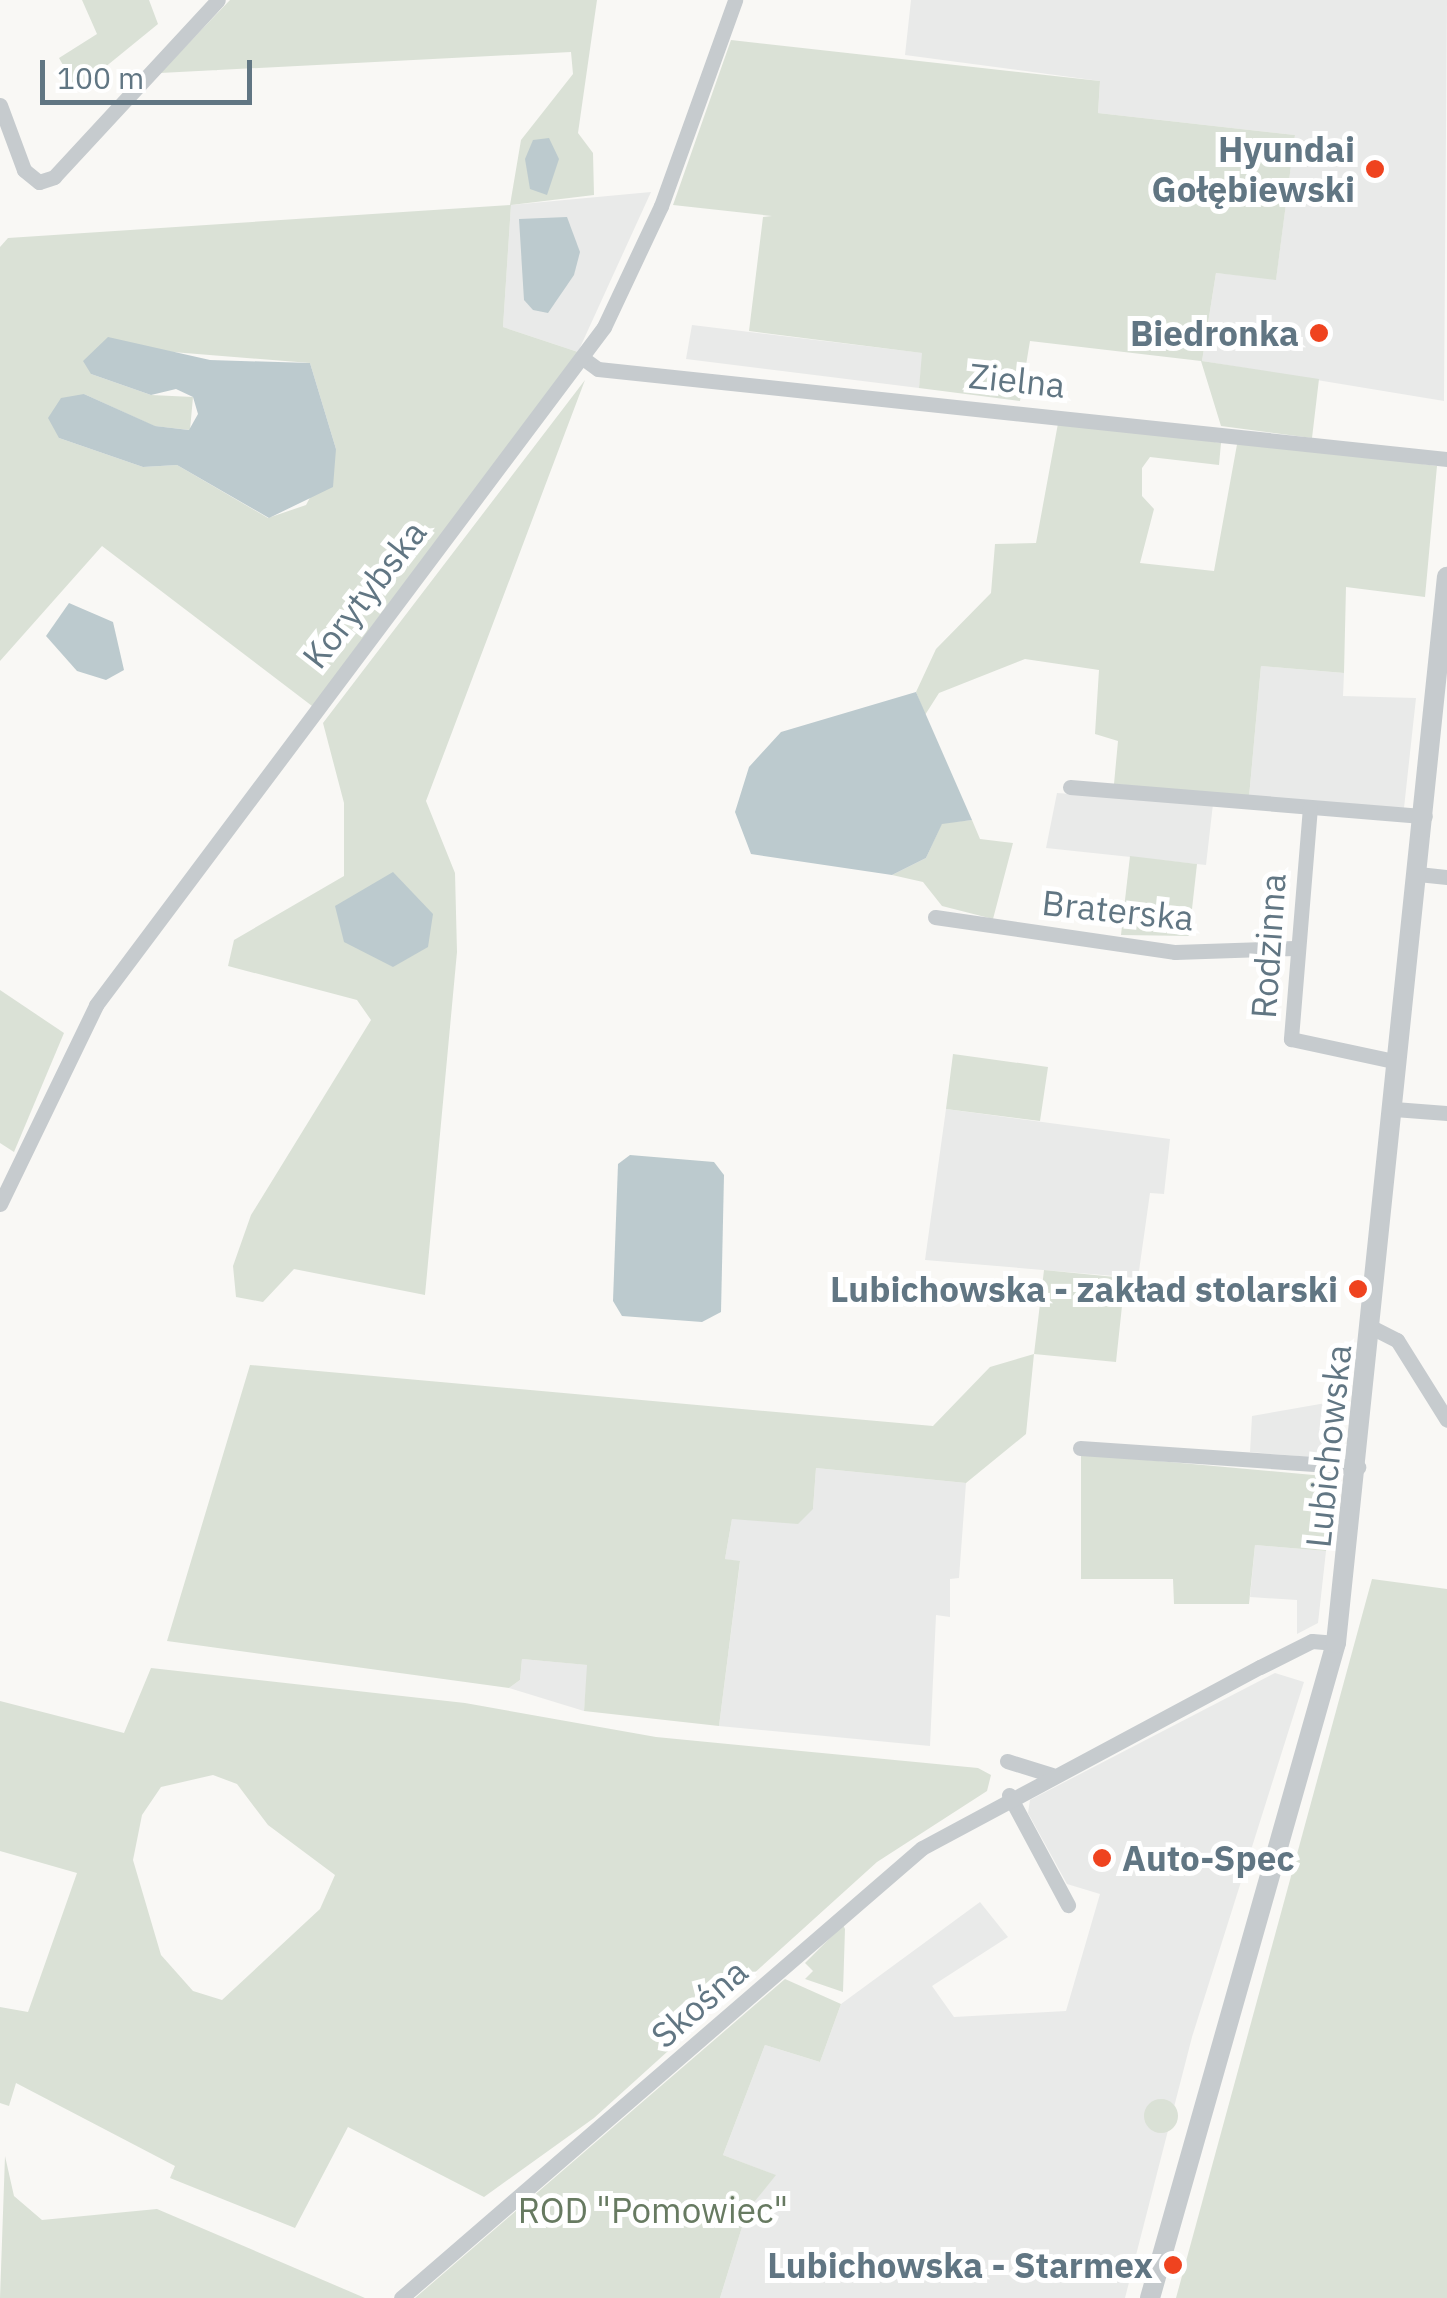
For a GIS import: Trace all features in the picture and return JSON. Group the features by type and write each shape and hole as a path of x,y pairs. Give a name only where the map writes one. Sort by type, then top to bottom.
{"street":[{"path":"0,105 24,170 39,182 70,163 218,0"},
{"name":"Korytybska","path":"0,1204 96,1006 584,360 661,206 735,0"},
{"name":"Zielna","path":"584,360 616,372 1447,458"},
{"name":"Lubichowska","path":"1150,2298 1336,1643 1373,1328 1447,576"},
{"path":"1070,787 1425,816"},
{"name":"Rodzinna","path":"1310,807 1295,948 1291,1038 1398,1062"},
{"path":"1418,874 1447,877"},
{"name":"Braterska","path":"935,917 1175,952 1295,948"},
{"path":"1394,1109 1447,1114"},
{"path":"1373,1328 1397,1340 1447,1420"},
{"path":"1080,1448 1358,1467"},
{"name":"Skośna","path":"401,2298 922,1848 1009,1795 1312,1642 1336,1643"},
{"path":"1007,1762 1052,1774"},
{"path":"1009,1795 1068,1904"}],"shaded area":[{"path":"911,0 1447,0 1444,401 1202,361 1216,273 1276,279 1295,135 1098,113 1100,81 905,55"},
{"path":"549,138 559,159 547,195 530,189 525,159 533,140"},
{"path":"651,192 578,352 503,327 511,205"},
{"path":"567,217 580,252 574,275 548,313 533,310 524,300 519,219"},
{"path":"692,325 923,353 919,388 686,359"},
{"path":"108,337 210,360 310,363 336,449 333,487 269,518 177,465 143,467 59,438 48,418 61,398 84,394 155,426 189,430 198,414 193,397 176,389 151,395 91,374 83,361"},
{"path":"69,603 113,622 124,670 106,680 77,671 46,636"},
{"path":"1261,666 1344,673 1343,696 1416,698 1404,808 1249,797"},
{"path":"916,692 972,820 942,824 926,858 892,875 751,854 735,812 749,767 781,732"},
{"path":"1057,793 1213,804 1206,865 1046,848"},
{"path":"393,872 433,914 428,947 393,967 344,942 335,906"},
{"path":"946,1109 1170,1139 1164,1194 1150,1193 1138,1278 925,1260"},
{"path":"630,1155 714,1162 724,1175 721,1312 702,1322 622,1316 613,1301 618,1164"},
{"path":"1326,1403 1342,1405 1336,1459 1250,1452 1252,1416"},
{"path":"816,1468 966,1483 959,1578 950,1579 950,1617 936,1615 930,1746 719,1726 740,1562 725,1559 732,1519 813,1509"},
{"path":"1255,1545 1326,1551 1318,1623 1297,1634 1297,1600 1250,1597"},
{"path":"522,1659 588,1665 584,1711 509,1688 520,1680"},
{"path":"1275,1673 1304,1682 1192,2037 1125,2298 720,2298 747,2211 775,2175 723,2155 765,2045 820,2062 841,2004 980,1902 1008,1937 932,1986 954,2017 1066,2011 1100,1894 1067,1884 1028,1813 1030,1800"}],"green space":[{"path":"82,0 149,0 158,24 77,90 59,58 97,34"},
{"path":"230,0 597,0 578,133 593,153 594,195 511,205 503,327 578,352 316,709 102,546 0,661 0,247 8,238 510,205 521,140 573,74 571,52 160,73","holes":["160,351 310,363 336,449 306,505 268,518 177,465 143,467 59,438 84,394 154,426 190,430 193,397 151,395 91,374"]},
{"path":"731,40 1100,81 1098,113 1295,135 1276,280 1216,273 1202,361 1319,379 1312,438 1221,426 1201,361 1030,341 1020,401 919,388 922,353 749,331 763,217 772,216 673,205"},
{"path":"585,380 426,801 455,873 457,952 425,1295 294,1269 263,1302 236,1297 233,1266 251,1215 371,1020 357,1000 228,966 234,940 344,876 344,803 323,723"},
{"path":"1059,418 1221,443 1219,465 1150,457 1142,468 1142,496 1154,509 1140,563 1214,571 1238,439 1437,466 1425,597 1346,587 1344,673 1261,666 1249,797 1114,784 1118,741 1095,734 1099,670 1025,659 939,693 925,715 916,692 936,649 991,593 995,544 1036,543"},
{"path":"972,820 980,839 1013,843 993,919 942,906 923,882 892,875 926,858 942,823"},
{"path":"1130,856 1197,864 1189,936 1121,935"},
{"path":"0,990 64,1033 14,1152 0,1143"},
{"path":"953,1054 1048,1067 1040,1121 946,1109"},
{"path":"1044,1270 1125,1278 1116,1362 1034,1354"},
{"path":"1034,1354 1026,1434 966,1483 816,1468 813,1509 798,1524 732,1519 725,1559 740,1561 719,1726 584,1711 587,1665 522,1659 520,1680 509,1688 167,1641 250,1365 933,1426 990,1367"},
{"path":"1081,1454 1335,1477 1326,1551 1255,1545 1249,1604 1174,1604 1173,1579 1081,1579"},
{"path":"1372,1579 1447,1589 1447,2298 1176,2298"},
{"path":"151,1668 465,1703 656,1737 978,1768 991,1775 987,1791 877,1862 594,2118 484,2197 348,2127 295,2228 170,2178 175,2166 16,2083 9,2106 0,2103 0,2007 28,2012 77,1873 0,1851 0,1701 124,1733","holes":["213,1775 237,1784 268,1825 335,1875 320,1909 222,2000 193,1991 161,1955 133,1860 142,1815 161,1787"]},
{"path":"843,1925 843,1992 805,1979 813,1971 805,1963"},
{"name":"ROD \"Pomowiec\"","path":"785,1979 841,2004 820,2062 765,2045 723,2155 776,2175 747,2211 720,2298 415,2298"},
{"path":"1161,2099 1173,2104 1178,2116 1173,2128 1161,2133 1149,2128 1144,2116 1149,2104"},
{"path":"5,2156 14,2196 42,2220 157,2209 365,2298 0,2298"}],"place":[{"name":"Hyundai Gołębiewski","path":"1375,169"},
{"name":"Biedronka","path":"1319,333"},
{"name":"Lubichowska - zakład stolarski","path":"1358,1289"},
{"name":"Auto-Spec","path":"1102,1858"},
{"name":"Lubichowska - Starmex","path":"1173,2265"}]}
